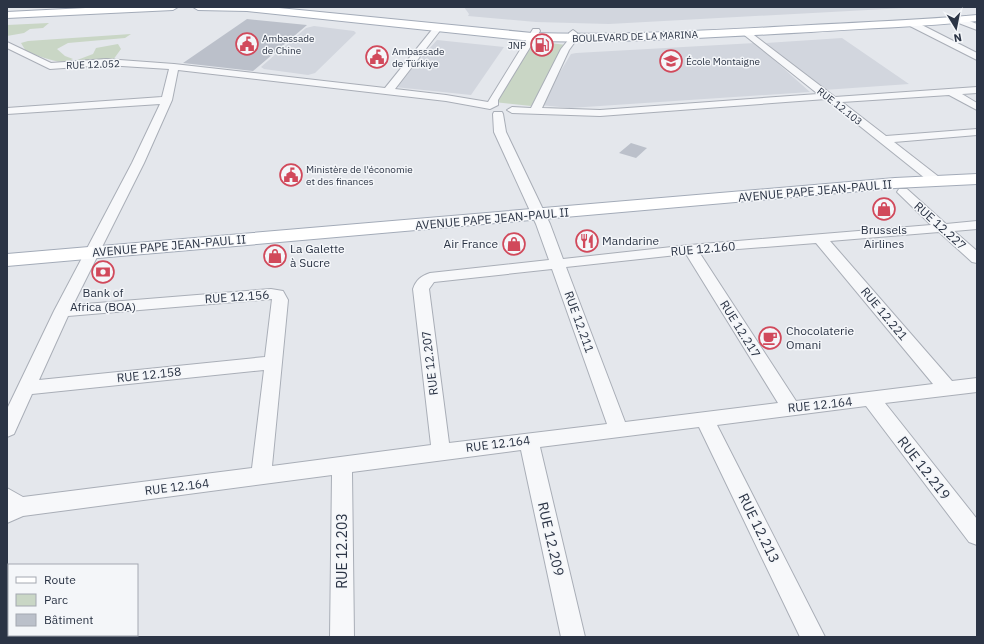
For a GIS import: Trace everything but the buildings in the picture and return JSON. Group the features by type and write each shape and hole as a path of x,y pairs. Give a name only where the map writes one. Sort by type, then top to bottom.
{"main road":[{"path":"7,10 67,7"},
{"path":"7,15 173,7"},
{"name":"BOULEVARD DE LA MARINA","path":"198,7 248,8 438,28 625,38 911,23 977,18"},
{"name":"BOULEVARD DE LA MARINA","path":"298,7 534,34"},
{"name":"BOULEVARD DE LA MARINA","path":"573,36 977,14"},
{"name":"AVENUE PAPE JEAN-PAUL II","path":"542,219 935,180 977,179"},
{"name":"AVENUE PAPE JEAN-PAUL II","path":"7,260 91,257 542,219 977,187"},
{"name":"AVENUE PAPE JEAN-PAUL II","path":"7,269 91,257"}],"street":[{"path":"959,20 977,26"},
{"path":"911,23 977,57"},
{"path":"388,91 438,28"},
{"name":"RUE 12.103","path":"746,32 935,180"},
{"path":"534,34 493,100 494,109 507,114 512,110 600,113 830,98 976,91"},
{"path":"535,111 573,36"},
{"name":"RUE 12.052","path":"7,45 50,66 106,62 174,68 446,98 494,109"},
{"path":"7,429 62,311 138,163 167,100 174,68"},
{"path":"951,92 977,107"},
{"path":"7,111 167,100"},
{"name":"RUE 12.211","path":"494,109 500,132 509,154 542,219 618,429"},
{"path":"883,140 977,132"},
{"name":"RUE 12.227","path":"903,192 977,259"},
{"name":"RUE 12.160","path":"430,278 690,249 977,225"},
{"name":"RUE 12.221","path":"820,239 948,389"},
{"name":"RUE 12.217","path":"690,249 790,408"},
{"name":"RUE 12.207","path":"430,278 423,283 421,289 441,452"},
{"name":"RUE 12.156","path":"62,311 271,294 278,295 280,300 261,476"},
{"name":"RUE 12.158","path":"26,388 272,363"},
{"name":"RUE 12.164","path":"11,506 342,466 704,418 872,400 977,385"},
{"name":"RUE 12.219","path":"872,400 977,535"},
{"name":"RUE 12.213","path":"704,418 813,637"},
{"name":"RUE 12.209","path":"529,440 573,637"},
{"name":"RUE 12.203","path":"342,466 342,637"}],"shaded area":[{"path":"464,7 923,7 609,24 536,22 468,16 469,14"},
{"path":"314,26 354,31 356,33 315,73 308,75 264,69 261,67 306,28"},
{"path":"842,38 909,84 824,90 766,43"},
{"path":"437,40 504,47 471,95 395,87"},
{"path":"755,43 810,92 570,108 540,105 571,54"}],"green space":[{"path":"49,23 43,28 30,29 24,33 7,36 7,25"},
{"path":"131,34 125,38 68,43 57,49 65,56 73,59 62,62 27,53 21,43 28,41"},
{"path":"534,41 566,45 531,106 494,102"},
{"path":"118,44 121,49 113,60 72,62 93,54 96,48"}],"place":[{"name":"Ambassade de Chine","path":"247,44"},
{"name":"JNP","path":"542,45"},
{"name":"Ambassade de Türkiye","path":"377,57"},
{"name":"École Montaigne","path":"671,61"},
{"name":"Ministère de l'économie et des finances","path":"291,175"},
{"name":"Brussels Airlines","path":"884,209"},
{"name":"Mandarine","path":"587,241"},
{"name":"Air France","path":"514,244"},
{"name":"La Galette à Sucre","path":"275,256"},
{"name":"Bank of Africa (BOA)","path":"103,272"},
{"name":"Chocolaterie Omani","path":"770,338"}]}
